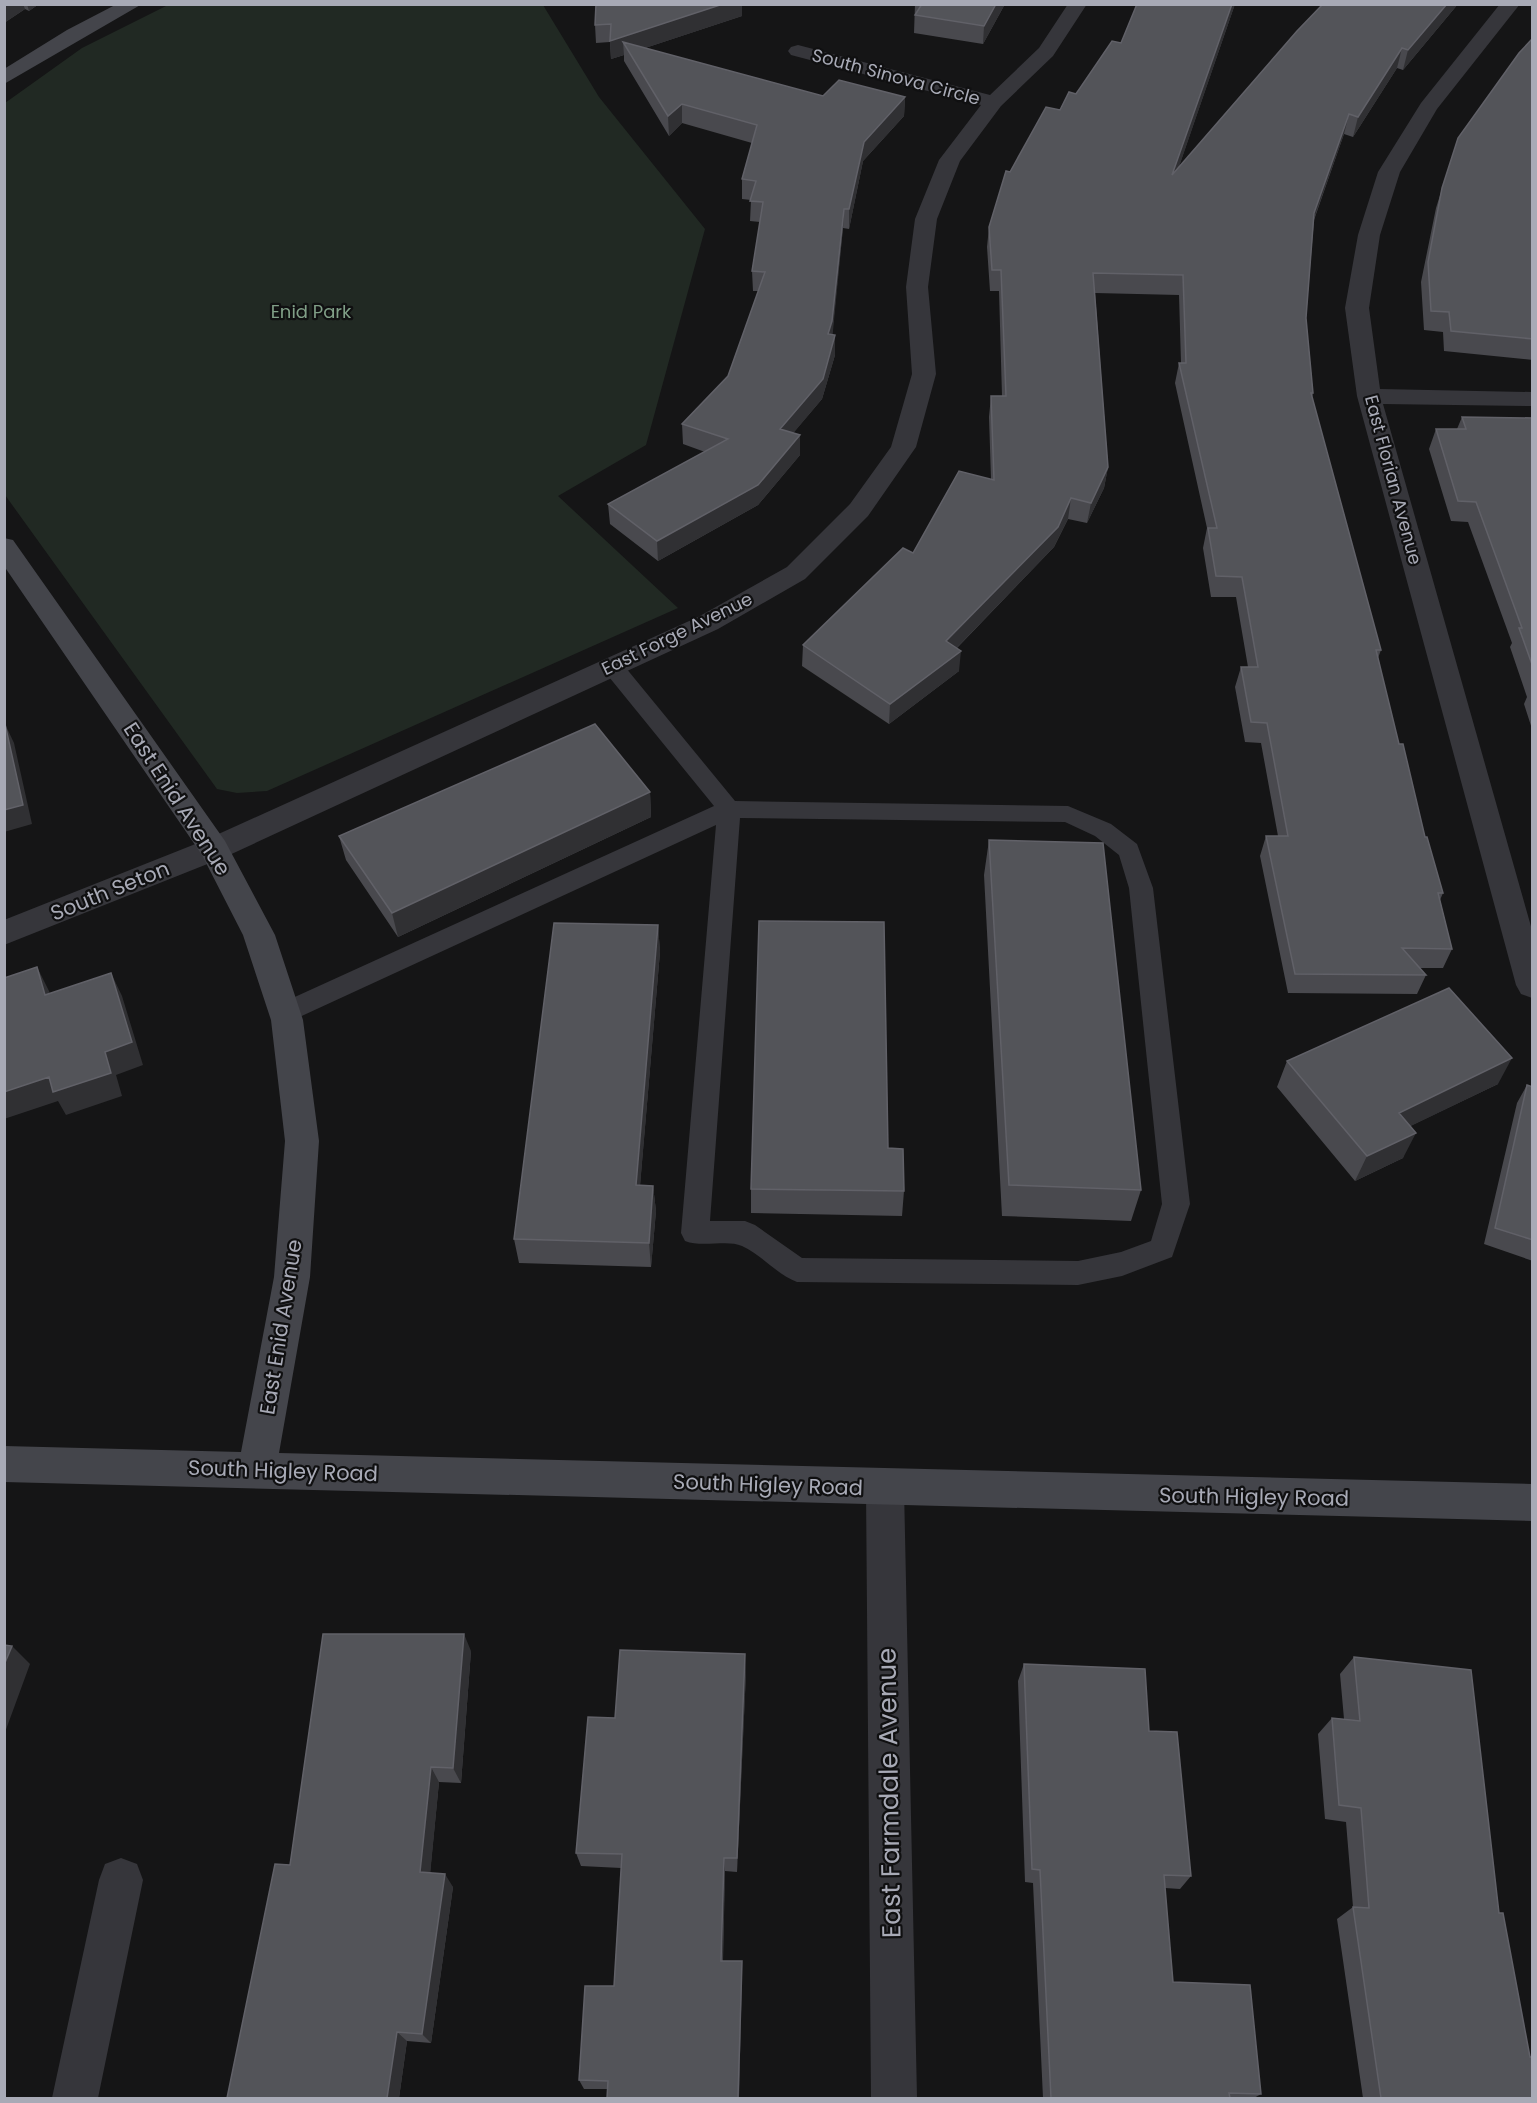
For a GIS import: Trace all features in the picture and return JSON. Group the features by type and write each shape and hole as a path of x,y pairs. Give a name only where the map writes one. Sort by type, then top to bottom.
{"street":[{"path":"4,78 74,34 133,4"},
{"name":"East Forge Avenue","path":"214,849 708,623 796,573 859,510 903,447 924,374 917,287 926,219 950,160 994,102 1046,52 1078,4"},
{"name":"East Florian Avenue","path":"1510,4 1428,106 1389,172 1369,235 1357,309 1369,396 1533,985"},
{"name":"South Sinova Circle","path":"798,51 994,102"},
{"path":"1369,396 1533,399"},
{"name":"East Enid Avenue","path":"4,546 214,849 259,935 285,1014 302,1141 292,1277 257,1471"},
{"name":"South Seton","path":"4,933 214,849"},
{"name":"South Higley Road","path":"4,1464 1533,1503"},
{"name":"East Farmdale Avenue","path":"885,1488 894,2098"},
{"path":"75,2098 121,1880"}],"lane":[{"path":"285,1014 729,809 1068,814 1103,830 1129,850 1141,888 1176,1204 1162,1249 1122,1264 1078,1273 797,1270 745,1233 695,1233 729,809 613,666"}],"green space":[{"name":"Enid Park","path":"168,5 543,5 599,97 705,229 646,445 558,496 678,608 267,791 237,793 217,789 5,495 5,103 82,48"}],"building":[{"path":"596,4 723,4 610,41 611,24 595,25"},
{"path":"922,4 996,4 984,26 915,15"},
{"path":"1137,4 1232,4 1172,175 1323,4 1447,4 1408,50 1402,48 1358,117 1349,114 1314,213 1306,318 1313,393 1311,393 1381,650 1376,650 1399,744 1403,744 1425,837 1427,837 1443,893 1438,893 1452,949 1402,948 1426,975 1295,974 1266,836 1288,836 1267,723 1251,722 1241,667 1258,667 1242,577 1216,576 1208,528 1217,528 1179,363 1186,363 1183,275 1093,273 1108,467 1091,503 1071,498 1058,527 946,641 961,651 890,704 803,645 903,548 913,553 959,471 994,480 991,396 1006,396 1001,270 992,270 989,227 1006,171 1010,172 1046,107 1060,110 1069,92 1076,94 1112,41 1121,43"},
{"path":"1533,38 1533,339 1451,331 1449,312 1431,311 1428,262 1442,188 1458,138 1519,53"},
{"path":"623,42 823,96 839,80 905,97 864,142 849,209 844,209 832,321 828,334 835,335 823,379 780,429 800,435 758,485 657,541 608,504 728,439 682,424 728,376 765,272 752,271 763,202 750,201 756,181 742,179 757,125 682,104 668,116"},
{"path":"1462,417 1533,418 1533,667 1519,628 1522,628 1476,502 1458,501 1436,429 1466,429"},
{"path":"4,724 23,805 4,810"},
{"path":"595,724 650,792 392,913 339,836"},
{"path":"989,840 1103,843 1141,1190 1009,1185"},
{"path":"759,921 884,922 888,1148 903,1149 904,1191 751,1189"},
{"path":"554,923 658,925 636,1185 653,1186 649,1243 514,1239"},
{"path":"37,967 45,995 111,973 132,1042 105,1052 111,1073 53,1092 49,1077 4,1092 4,978"},
{"path":"1449,988 1512,1058 1399,1113 1416,1133 1367,1156 1287,1061"},
{"path":"1527,1085 1533,1087 1533,1240 1495,1228"},
{"path":"323,1634 464,1634 453,1768 431,1767 420,1872 445,1874 422,2034 397,2032 387,2098 227,2098 275,1864 290,1865"},
{"path":"4,1645 12,1646 4,1665"},
{"path":"620,1650 745,1654 737,1858 724,1858 721,1961 742,1961 738,2098 607,2098 608,2081 579,2080 585,1986 614,1986 622,1854 576,1853 588,1717 615,1718"},
{"path":"1354,1657 1471,1670 1499,1913 1503,1913 1530,2057 1533,2057 1533,2098 1381,2098 1353,1907 1369,1908 1361,1808 1339,1805 1332,1718 1360,1721"},
{"path":"1024,1664 1145,1669 1149,1731 1177,1732 1191,1876 1164,1875 1173,1982 1250,1985 1261,2094 1229,2093 1230,2098 1051,2098 1040,1870 1032,1869"}]}
